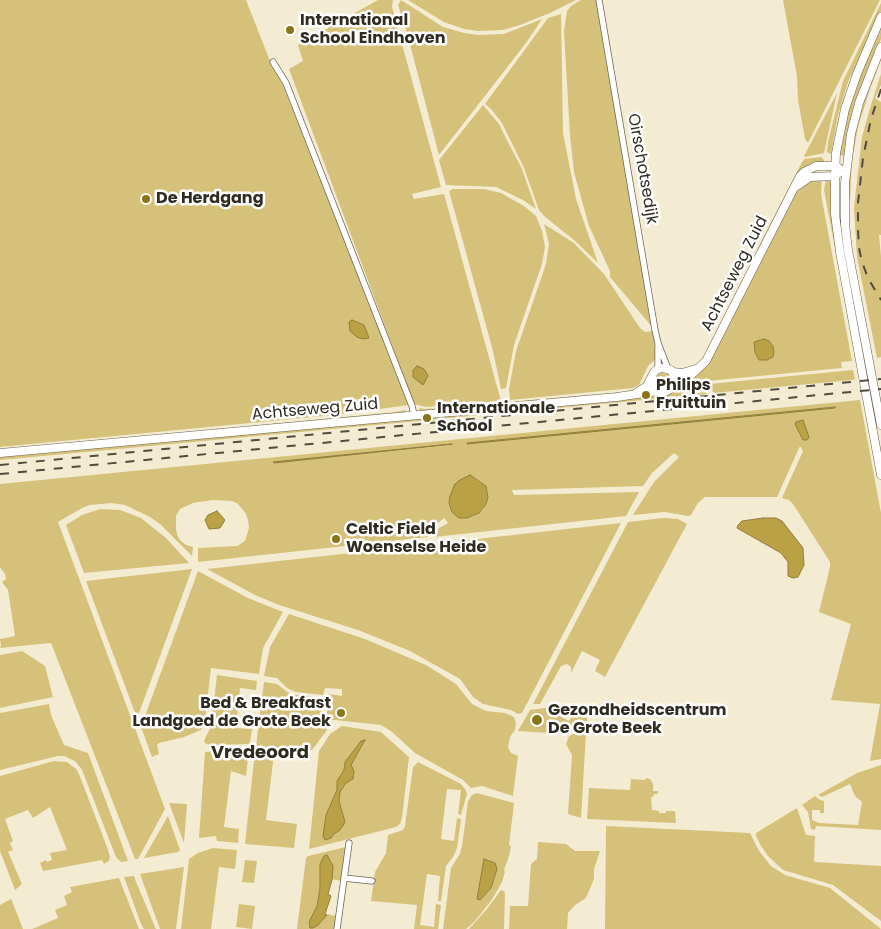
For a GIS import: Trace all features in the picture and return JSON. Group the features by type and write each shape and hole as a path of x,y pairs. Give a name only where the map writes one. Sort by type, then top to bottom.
{"street":[{"name":"Oirschotsedijk","path":"599,0 658,344 658,369"},
{"path":"881,18 851,88 840,130 835,166 835,214 840,252 881,475"},
{"path":"881,47 859,103 852,129 846,170 845,224 848,250 881,424"},
{"path":"273,62 286,83 414,415"},
{"name":"Achtseweg Zuid","path":"676,384 690,376 706,361 798,179 804,172 816,166 835,166 846,170"},
{"name":"Achtseweg Zuid","path":"792,192 800,183 810,177 835,176 846,170"},
{"name":"Oirschotsedijk","path":"658,344 671,370"},
{"path":"633,395 647,386 654,372 658,369 693,370 701,366"},
{"path":"651,380 653,386 658,391 668,392 676,384 675,376 671,370"},
{"name":"Achtseweg Zuid","path":"0,452 633,395 658,391"},
{"path":"337,929 348,843"},
{"path":"344,878 372,881"}],"shaded area":[{"name":"De Herdgang","path":"0,0 246,0 270,61 283,85 409,405 334,415 0,447"},
{"path":"378,0 393,0 392,7 441,187 412,194 414,199 444,194 501,401 426,407 414,404 289,69 303,61 298,45"},
{"path":"401,0 443,27 478,35 504,34 542,19 526,43 439,155 398,5"},
{"path":"408,0 576,0 520,25 503,30 478,31 464,29 444,22"},
{"path":"581,0 596,0 653,328 610,277 610,271 589,226 574,172 564,31 567,11"},
{"path":"783,0 880,0 808,143 805,139 798,100 797,76"},
{"path":"881,3 881,11 862,55 849,79 838,115 831,154 827,152 828,142 843,81"},
{"path":"561,14 563,133 576,199 598,263 539,210 524,168 502,123 485,104 548,18"},
{"path":"881,26 881,39 855,106 844,156 840,155 856,85"},
{"path":"881,55 881,60 858,127 852,161 850,199 848,199 853,141 857,123 867,90"},
{"path":"881,74 881,85 875,98 881,102 881,235 879,235 881,257 881,357 877,358 857,257 854,207 862,137"},
{"path":"837,93 824,153 805,157 804,156"},
{"path":"483,105 499,124 522,169 536,209 523,200 496,187 446,185 439,160"},
{"path":"821,157 824,163 809,166 759,251 757,250 804,159"},
{"path":"822,177 821,194 852,361 841,362 842,368 687,383 715,350 790,200 801,186","holes":["769,341 773,346 774,352 755,352 754,342"]},
{"path":"826,178 832,184 839,264 824,190"},
{"path":"453,189 484,189 501,193 524,206 536,216 542,231 545,247 542,264 514,345 506,388 501,389 493,351 449,191"},
{"path":"544,224 574,243 604,274 640,328 645,332 653,331 656,359 648,366 639,385 633,388 510,400 509,389 516,351 546,264 549,244"},
{"path":"352,320 364,325 369,338 357,337 350,331 349,322"},
{"path":"764,339 773,346 773,357 767,360 759,360 755,352 754,342"},
{"path":"417,366 424,369 428,376 423,385 413,377 413,370"},
{"path":"853,370 855,379 852,380 713,393 712,386 692,388 688,386"},
{"path":"664,371 670,374 673,380 670,386 664,389 658,386 655,380 658,374"},
{"path":"679,386 687,389 688,394 706,392 707,394 0,460 0,456 641,397"},
{"path":"640,388 630,392 420,411 419,408 426,409 623,392"},
{"path":"860,400 881,513 881,759 870,761 880,704 831,700 851,624 819,612 830,562 793,504 789,500 782,498 803,451 800,446 777,497 705,497 698,503 691,515 688,516 665,512 633,515 654,482 679,457 674,453 652,473 643,486 512,490 514,495 639,492 626,516 434,537 439,528 448,523 444,518 431,529 428,537 198,562 198,548 237,546 245,541 249,528 248,520 238,504 232,501 213,500 193,503 180,509 176,516 176,530 181,541 193,547 192,556 160,524 150,517 125,505 111,503 90,505 58,522 165,809 138,859 135,859 51,643 0,648 0,639 15,636 8,590 2,582 6,579 5,574 0,567 0,484","holes":["475,478 486,486 488,497 483,509 473,516 459,518 452,512 449,503"]},
{"path":"835,408 467,444 467,443"},
{"path":"405,410 405,412 400,413 0,450 396,412"},
{"path":"803,420 809,437 807,440 803,440 795,424"},
{"path":"452,444 274,463 273,462 432,446"},
{"path":"470,475 486,486 488,497 486,504 479,513 467,518 459,518 452,512 449,503 450,496 455,484"},
{"path":"100,509 120,510 141,518 166,538 189,563 84,573 66,525 82,515"},
{"path":"217,511 225,520 220,528 209,529 205,520 208,515"},
{"path":"663,518 678,519 687,524 605,677 595,671 600,660 582,651 571,673 571,667 567,664 561,666 540,704 533,704 628,522"},
{"path":"776,518 782,521 803,548 804,565 798,577 788,576 788,562 781,553 737,528 742,521"},
{"path":"621,523 522,713 518,714 511,710 483,704 473,697 460,679 410,651 358,630 279,605 255,595 207,569"},
{"path":"192,569 149,686 137,718 86,581"},
{"path":"198,571 248,598 283,612 263,648 259,674 211,668 205,719 201,730 184,737 159,743 157,745 159,754 152,757 141,727"},
{"path":"289,614 365,639 426,665 456,684 472,704 486,711 505,713 514,717 516,723 515,730 510,737 508,747 511,753 518,756 513,796 482,786 471,788 463,780 415,753 391,731 381,725 326,719 329,694 342,696 342,689 325,688 323,695 296,692 287,688 277,678 264,676 270,647"},
{"path":"22,651 45,666 53,697 0,708 0,655"},
{"path":"217,675 257,681 256,690 240,688 236,728 252,729 250,744 209,745 204,741 211,726"},
{"path":"264,682 277,684 290,694 323,698 320,719 326,724 327,730 312,750 256,746"},
{"path":"49,704 51,715 64,745 88,753 128,861 121,862 116,857 82,770 75,761 64,756 58,756 0,770 0,713"},
{"path":"552,707 556,709 558,715 569,721 574,713 587,718 587,721 585,724 563,734 518,731 530,710"},
{"path":"342,726 381,732 409,757 402,818 400,824 396,827 309,849 319,751 330,734","holes":["364,742 351,765 353,779 346,783 340,791 339,801 343,813 340,830 334,834 333,801 337,790 337,781 344,770 345,762"]},
{"path":"583,730 586,733 581,818 568,814 572,755 566,744 569,736"},
{"path":"365,740 351,765 354,771 353,779 346,783 340,792 339,801 345,822 340,830 331,838 325,840 323,836 326,815 337,790 337,781 344,770 345,762 361,741"},
{"path":"249,750 246,776 231,771 224,827 239,829 238,843 217,841 216,836 199,838 205,752"},
{"path":"255,751 274,754 266,820 297,824 294,848 245,844"},
{"path":"54,761 67,762 79,774 107,847 110,856 109,861 104,864 102,860 43,871 40,863 52,860 50,853 67,850 50,807 33,818 28,810 5,819 13,841 10,843 13,850 8,852 22,884 15,890 0,851 0,776"},
{"path":"418,762 461,784 467,794 461,815 458,814 461,790 447,789 441,839 454,841 457,818 461,819 457,848 446,866 441,901 438,901 440,876 427,874 420,925 434,927 436,904 441,905 438,929 414,929 417,905 371,901 375,872 386,853 388,835 403,830 405,826 413,767"},
{"path":"881,765 881,830 816,826 815,830 811,829 808,812 802,805 815,796 824,801 824,813 820,813 820,810 812,810 812,820 819,823 858,825 862,802 855,796 850,784 822,797 818,795 857,773"},
{"path":"646,778 650,779 653,784 653,791 658,791 658,794 654,794 651,797 652,810 659,811 659,813 675,811 676,823 587,819 589,788 630,790 631,779 645,780"},
{"path":"477,793 514,803 509,856 502,882 491,901 474,922 466,929 443,929 451,868 460,854 468,801 472,795","holes":["488,859 497,869 491,888 484,896"]},
{"path":"169,803 187,804 184,843"},
{"path":"797,808 806,835 815,836 814,861 881,866 881,921 833,885 783,870 768,856 761,846 756,833"},
{"path":"168,816 180,850 178,852 144,858"},
{"path":"606,826 750,833 759,851 771,866 785,875 830,888 881,929 605,929"},
{"path":"538,842 566,844 575,851 600,851 594,869 594,879 586,898 575,905 568,913 567,929 509,929 510,906 528,906 531,864 537,859"},
{"path":"346,847 342,881 331,879 320,864 320,888 317,906 308,925 324,918 328,914 338,917 336,929 297,929 306,858"},
{"path":"213,848 237,850 235,869 219,867 211,929 181,929 189,859 198,853"},
{"path":"327,855 333,866 328,894 331,896 325,914 327,915 318,925 310,928 309,922 317,906 320,888 320,864 324,856"},
{"path":"484,859 495,863 497,869 491,888 480,900 477,899"},
{"path":"245,860 257,861 254,883 242,882"},
{"path":"184,867 176,929 160,929 140,874"},
{"path":"134,876 156,929 144,929 141,924 124,877"},
{"path":"119,878 139,929 32,929 58,918 55,910 67,905 64,896 72,892 70,887"},
{"path":"501,890 505,893 504,929 469,929 487,909"},
{"path":"11,899 23,929 0,929 0,905"},
{"path":"239,904 255,906 252,929 236,927"}],"railway":[{"path":"881,89 871,119 863,158 858,203 859,248 862,262 868,278 881,300"},
{"path":"0,465 881,379"},
{"path":"0,474 881,389"}],"place":[{"name":"International School Eindhoven","path":"290,30"},
{"name":"De Herdgang","path":"146,199"},
{"name":"Philips Fruittuin","path":"646,395"},
{"name":"Internationale School","path":"427,418"},
{"name":"Celtic Field Woenselse Heide","path":"336,539"},
{"name":"Bed & Breakfast Landgoed de Grote Beek","path":"341,713"},
{"name":"Gezondheidscentrum De Grote Beek","path":"537,720"}],"district":[{"name":"Vredeoord","path":"260,753"}]}
